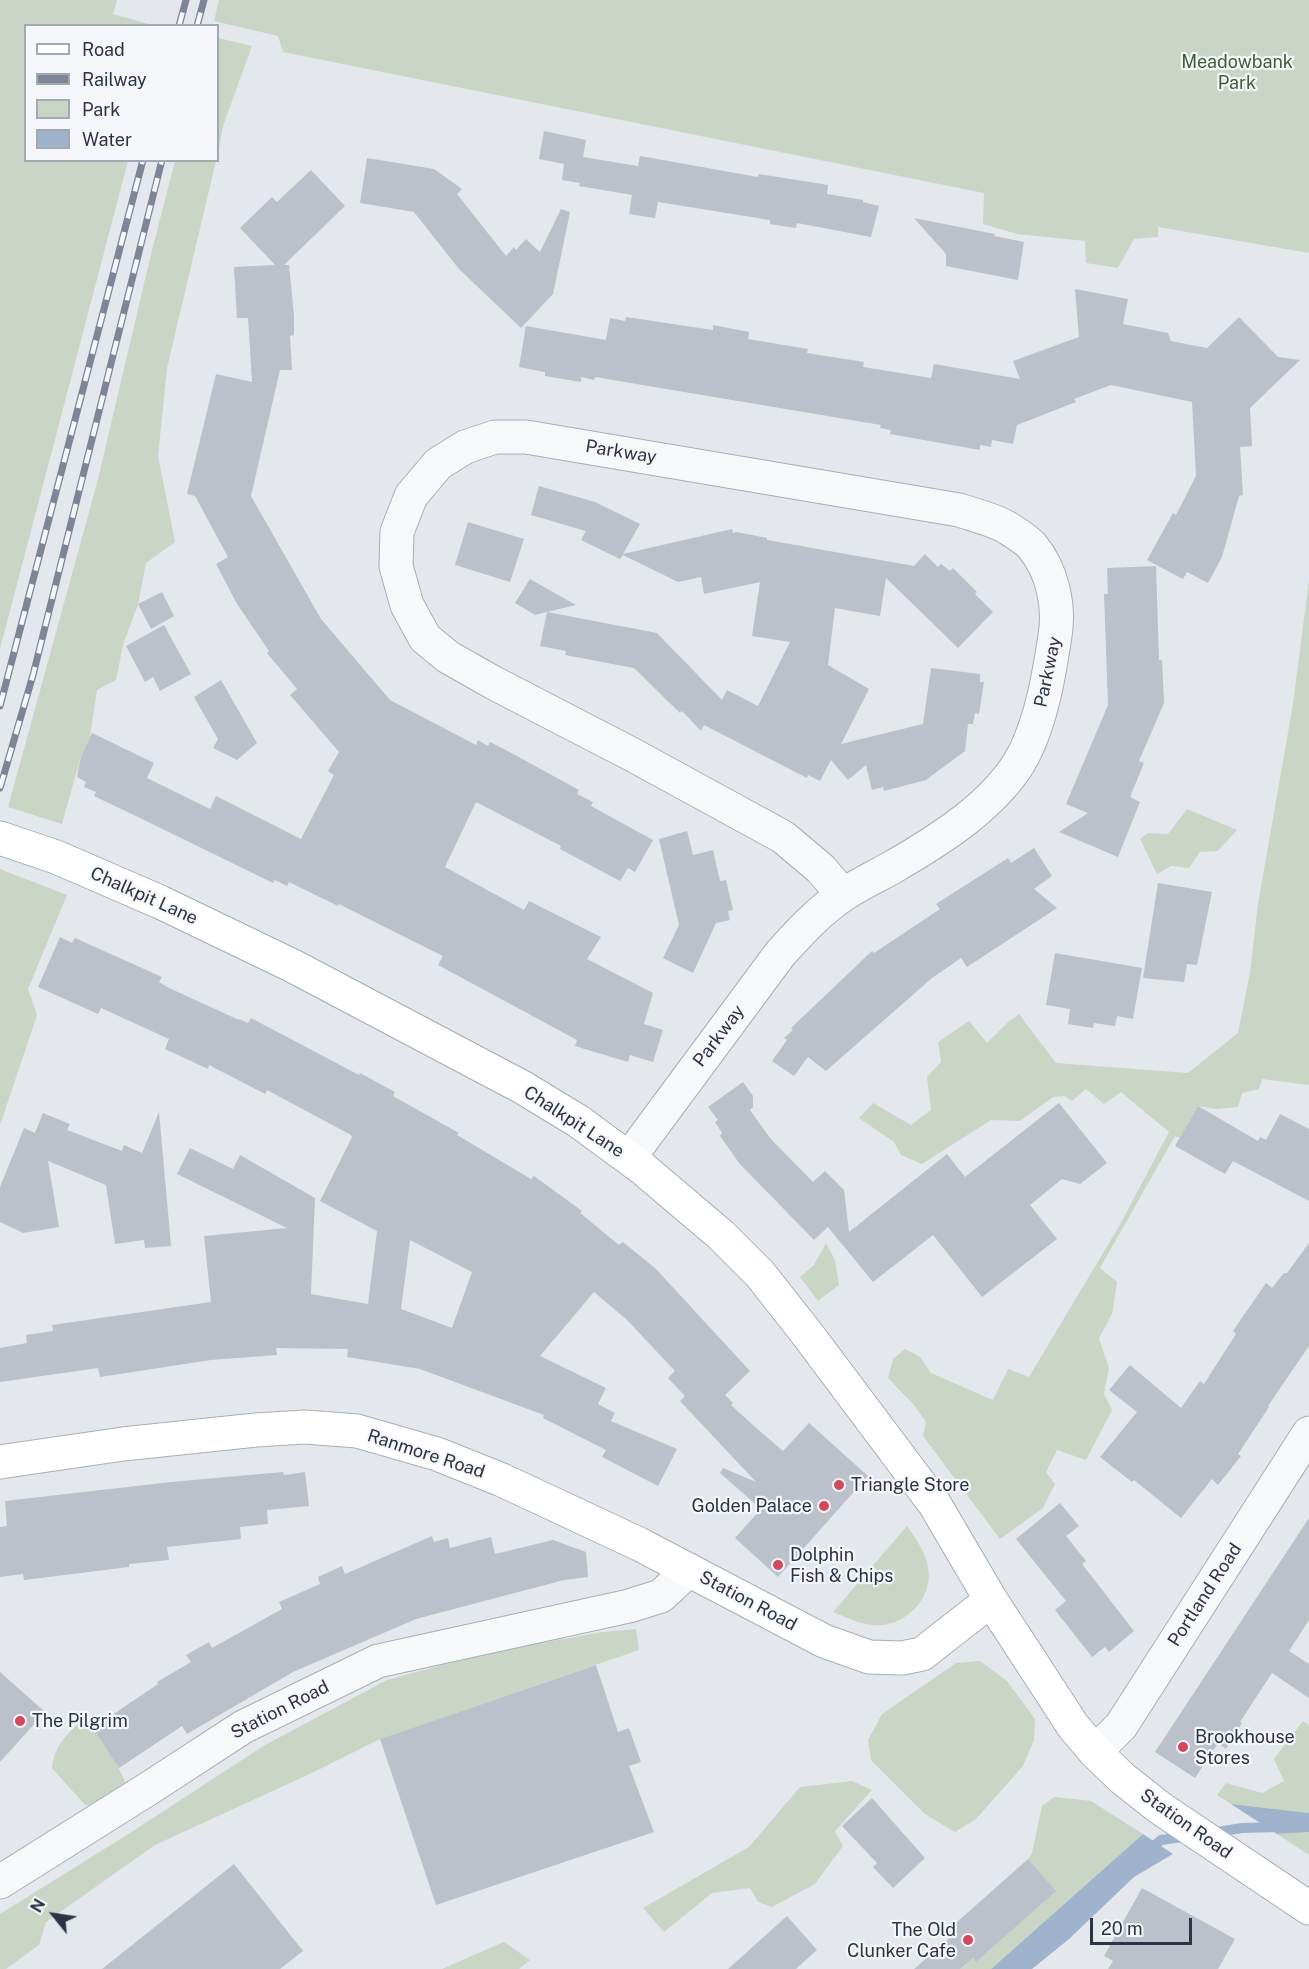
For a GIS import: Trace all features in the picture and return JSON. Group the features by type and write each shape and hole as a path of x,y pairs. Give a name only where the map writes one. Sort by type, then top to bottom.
{"main road":[{"name":"Chalkpit Lane","path":"0,838 56,856 160,902 304,972 522,1087 578,1121 629,1158 721,1235 760,1274 934,1503 992,1600"},
{"name":"Ranmore Road","path":"0,1462 123,1444 256,1430 305,1427 357,1431 437,1454 502,1480 689,1570"},
{"name":"Station Road","path":"689,1570 825,1641 869,1657 902,1658 922,1654 992,1600 1073,1726 1095,1752 1122,1778 1160,1808 1309,1908"}],"street":[{"name":"Parkway","path":"629,1158 780,954 807,924 843,895 893,867 954,828 1002,787 1024,754 1038,720 1057,626 1055,595 1047,569 1031,544 1005,526 959,510 526,437 495,437 465,447 438,464 411,496 397,532 396,566 407,605 425,638 448,657 485,678 783,837 821,868 843,895"},
{"name":"Portland Road","path":"1095,1752 1121,1726 1309,1433"},
{"name":"Station Road","path":"0,1882 152,1788 243,1727 378,1661 629,1606 661,1596 689,1570"}],"green space":[{"path":"0,0 117,0 113,14 148,24 24,24 24,162 128,162 0,649"},
{"name":"Meadowbank Park","path":"219,0 1309,0 1309,253 1158,227 1158,237 1134,239 1118,268 1086,263 1085,241 1017,234 983,224 984,193 283,52 278,36 214,21"},
{"path":"219,38 252,46 223,126 219,148"},
{"path":"175,162 216,162 167,368 158,456 175,542 146,563 138,604 123,645 116,680 97,690 90,737 81,756 62,824 8,807 97,483"},
{"path":"1309,580 1309,1085 1262,1079 1259,1089 1242,1093 1238,1107 1216,1109 1198,1106 1180,1138 1175,1136 1100,1268 1117,1282 1112,1314 1099,1338 1109,1368 1104,1394 1112,1410 1086,1460 1057,1450 1046,1472 1055,1484 1043,1508 1000,1539 923,1436 926,1422 914,1405 888,1378 893,1359 905,1349 920,1357 931,1373 993,1400 1008,1369 1029,1377 1118,1228 1169,1132 1121,1092 1104,1104 1086,1089 1072,1101 1064,1096 1053,1097 1020,1121 991,1120 922,1164 901,1155 894,1142 859,1118 873,1103 911,1125 931,1110 927,1077 941,1062 938,1042 969,1021 987,1043 1019,1014 1056,1063 1188,1073 1238,1033 1250,973 1258,904 1293,704"},
{"path":"1187,809 1237,830 1218,851 1200,852 1189,868 1171,866 1157,874 1140,839 1148,833 1168,834"},
{"path":"0,869 67,895 28,989 37,1015 0,1125"},
{"path":"826,1243 835,1260 839,1285 818,1301 800,1277 814,1265"},
{"path":"907,1526 917,1540 928,1567 929,1579 926,1590 914,1609 896,1622 885,1625 863,1623 833,1612"},
{"path":"636,1629 639,1650 380,1739 155,1845 46,1922 39,1945 6,1969 0,1969 0,1914 265,1745 387,1680 494,1651 603,1632"},
{"path":"980,1661 1007,1681 1035,1719 1034,1740 1023,1766 976,1819 955,1832 925,1814 871,1760 868,1740 882,1714 956,1663"},
{"path":"82,1720 103,1741 127,1786 98,1806 85,1805 52,1768 58,1747"},
{"path":"1303,1721 1309,1725 1309,1813 1231,1804 1217,1795 1226,1783 1262,1793 1284,1781 1274,1759"},
{"path":"852,1781 872,1790 835,1831 843,1846 815,1884 772,1907 758,1902 750,1888 712,1893 664,1932 643,1908 749,1847 800,1787"},
{"path":"1054,1797 1091,1801 1143,1834 991,1969 960,1969 973,1958 976,1962 1055,1891 1028,1859 1032,1853 1042,1806"},
{"path":"1309,1832 1309,1855 1277,1834"},
{"path":"504,1942 530,1960 519,1969 442,1969"}],"water":[{"path":"1231,1804 1309,1813 1309,1832 1277,1834"},
{"path":"1143,1834 1173,1854 1134,1877 1069,1939 1032,1969 991,1969"}],"building":[{"path":"544,131 586,140 583,157 638,166 640,156 758,177 759,174 828,185 827,194 863,200 863,202 879,206 871,237 797,223 796,228 770,224 770,220 658,202 655,218 629,214 632,195 579,186 580,183 562,180 564,164 539,159"},
{"path":"367,158 434,169 462,189 457,194 506,256 514,247 516,250 526,239 540,252 561,209 570,212 553,294 521,328 459,269 414,212 360,203"},
{"path":"311,170 345,206 284,265 289,265 294,316 294,335 290,336 292,370 280,370 251,496 321,619 390,700 476,745 478,740 488,746 490,742 504,749 579,790 577,794 593,802 591,806 653,840 635,872 628,868 620,881 560,849 561,846 476,802 445,867 524,910 529,901 601,937 587,959 653,993 644,1024 663,1030 653,1062 630,1055 628,1062 575,1046 577,1040 438,965 443,956 339,904 338,906 289,882 287,886 275,880 273,883 94,796 96,792 84,787 86,782 77,777 81,756 92,733 154,763 147,778 210,809 216,796 301,839 334,775 328,771 339,752 290,695 297,689 267,653 269,651 237,604 216,564 228,557 195,496 187,494 216,374 252,382 248,318 237,318 234,267 275,265 240,228 272,197 277,202"},
{"path":"914,218 1024,242 1018,280 946,266 946,254"},
{"path":"1075,289 1128,299 1123,324 1168,333 1171,341 1207,348 1239,317 1278,357 1300,360 1250,408 1252,446 1240,447 1243,495 1239,496 1222,557 1208,583 1187,572 1183,579 1147,560 1173,513 1176,515 1196,476 1192,402 1111,385 1074,399 1076,402 1017,425 1013,444 992,440 991,447 980,445 980,450 890,434 891,430 880,428 881,425 595,377 594,380 581,377 581,382 545,376 545,372 519,367 526,326 606,340 610,318 625,321 626,317 713,330 713,325 749,332 748,339 808,349 807,353 864,362 863,367 931,378 934,364 1020,379 1013,361 1079,337"},
{"path":"539,486 595,502 640,524 623,554 732,529 733,533 767,538 767,540 914,566 925,554 938,567 941,564 950,571 953,568 993,612 958,648 886,578 880,616 835,608 828,665 869,689 841,744 923,724 931,668 980,674 980,682 984,682 979,714 975,713 973,724 968,724 965,751 926,780 884,791 883,787 872,790 866,765 848,780 831,760 820,781 808,775 807,778 704,725 701,731 634,668 565,655 566,651 540,646 547,612 657,633 722,700 727,690 758,706 790,642 752,636 760,582 704,594 701,577 678,582 623,555 620,559 581,540 586,531 531,515"},
{"path":"468,522 524,539 510,582 455,565"},
{"path":"1156,566 1159,660 1162,660 1164,703 1139,761 1144,763 1130,797 1140,802 1118,857 1059,832 1088,813 1066,804 1108,705 1104,594 1108,594 1107,568"},
{"path":"530,579 576,605 535,615 515,603"},
{"path":"162,592 174,616 151,629 138,604"},
{"path":"164,625 191,674 160,691 153,677 145,682 126,646"},
{"path":"221,680 257,743 237,760 213,748 218,739 194,697"},
{"path":"687,831 693,855 713,850 720,881 726,880 733,910 728,911 730,920 716,923 693,973 663,958 679,925 659,839"},
{"path":"1034,848 1052,876 1034,889 1057,908 967,967 961,958 932,978 826,1071 808,1057 794,1076 772,1061 787,1040 784,1038 793,1030 791,1028 872,951 874,953 940,909 936,904 1008,858 1011,863"},
{"path":"1158,883 1212,892 1197,965 1187,964 1184,982 1143,978"},
{"path":"60,937 72,943 75,938 162,977 159,982 169,988 239,1020 248,1023 251,1018 395,1092 393,1096 459,1133 457,1135 531,1179 534,1176 582,1211 580,1213 619,1245 623,1242 656,1269 750,1371 725,1395 733,1403 731,1405 783,1451 809,1423 868,1476 778,1577 735,1538 761,1509 720,1473 723,1468 756,1482 680,1401 685,1396 668,1378 675,1371 627,1320 594,1292 540,1356 606,1388 598,1404 615,1413 611,1421 677,1449 658,1486 602,1457 606,1450 543,1418 544,1415 420,1369 347,1357 348,1349 276,1348 277,1355 211,1360 100,1377 98,1368 0,1382 0,1348 27,1343 26,1335 53,1331 52,1325 211,1302 204,1236 287,1228 177,1174 190,1148 233,1169 240,1155 315,1198 311,1294 368,1304 377,1231 320,1201 351,1135 267,1090 265,1094 209,1065 208,1069 165,1049 169,1039 101,1008 98,1014 38,987","holes":["410,1240 472,1272 452,1328 401,1309"]},
{"path":"1055,953 1142,968 1133,1019 1117,1016 1115,1026 1094,1023 1093,1028 1068,1024 1070,1009 1046,1005"},
{"path":"743,1082 753,1096 753,1107 750,1110 770,1138 813,1182 825,1171 844,1190 849,1232 947,1154 965,1177 1059,1103 1107,1163 1080,1184 1062,1179 1030,1205 1057,1239 982,1297 933,1235 873,1282 828,1227 814,1240 739,1163 720,1136 722,1133 715,1122 718,1120 708,1107"},
{"path":"1198,1106 1258,1141 1260,1137 1266,1140 1280,1114 1309,1129 1309,1201 1233,1161 1225,1174 1175,1146"},
{"path":"159,1112 171,1246 145,1248 144,1240 115,1244 106,1185 48,1161 59,1227 23,1233 0,1222 0,1187 24,1128 35,1133 43,1113 70,1124 67,1130 122,1151 124,1145 142,1153"},
{"path":"1309,1243 1309,1346 1238,1454 1241,1456 1218,1485 1212,1479 1181,1518 1134,1480 1132,1482 1100,1457 1137,1412 1109,1390 1130,1365 1181,1408 1200,1381 1204,1384 1236,1334 1233,1331 1266,1283 1272,1288 1284,1273 1287,1273"},
{"path":"283,1472 284,1475 305,1472 309,1506 267,1510 268,1524 240,1527 241,1539 167,1547 169,1560 129,1564 129,1567 24,1580 23,1574 0,1577 0,1527 7,1526 5,1501"},
{"path":"1060,1503 1079,1526 1066,1536 1086,1561 1082,1564 1134,1631 1109,1652 1105,1647 1092,1657 1055,1610 1066,1601 1016,1539"},
{"path":"1309,1518 1309,1620 1289,1651 1309,1664 1309,1698 1272,1673 1240,1722 1242,1723 1226,1749 1218,1743 1195,1778 1155,1752"},
{"path":"432,1536 434,1542 448,1538 450,1548 491,1537 495,1554 553,1540 586,1552 588,1577 564,1580 416,1619 293,1672 187,1734 182,1726 119,1768 93,1728 158,1684 157,1682 191,1662 186,1655 209,1642 212,1648 282,1609 279,1602 320,1584 318,1577 342,1566 345,1574"},
{"path":"596,1665 618,1732 629,1728 641,1762 629,1766 654,1832 436,1905 380,1739"},
{"name":"The Pilgrim","path":"0,1672 45,1712 0,1762"},
{"path":"872,1798 925,1858 893,1888 873,1867 877,1863 842,1826"},
{"path":"1028,1859 1056,1891 976,1962 973,1958 960,1969 914,1969 953,1935 948,1930"},
{"path":"234,1864 303,1951 280,1969 102,1969"},
{"path":"1142,1888 1235,1939 1218,1969 1108,1969 1113,1961 1104,1956"},
{"path":"787,1916 817,1950 796,1969 728,1969"}],"waterway":[{"path":"1211,1833 1242,1828 1279,1827"},
{"path":"1147,1852 1161,1840 1190,1836"}],"railway":[{"path":"180,24 186,0"},
{"path":"198,24 204,0"},
{"path":"0,706 142,162"},
{"path":"0,788 33,675 161,162"}],"place":[{"name":"Triangle Store","path":"839,1485"},
{"name":"Golden Palace","path":"824,1506"},
{"name":"Dolphin Fish & Chips","path":"778,1565"},
{"name":"The Pilgrim","path":"20,1721"},
{"name":"Brookhouse Stores","path":"1183,1747"},
{"name":"The Old Clunker Cafe","path":"968,1940"}]}
